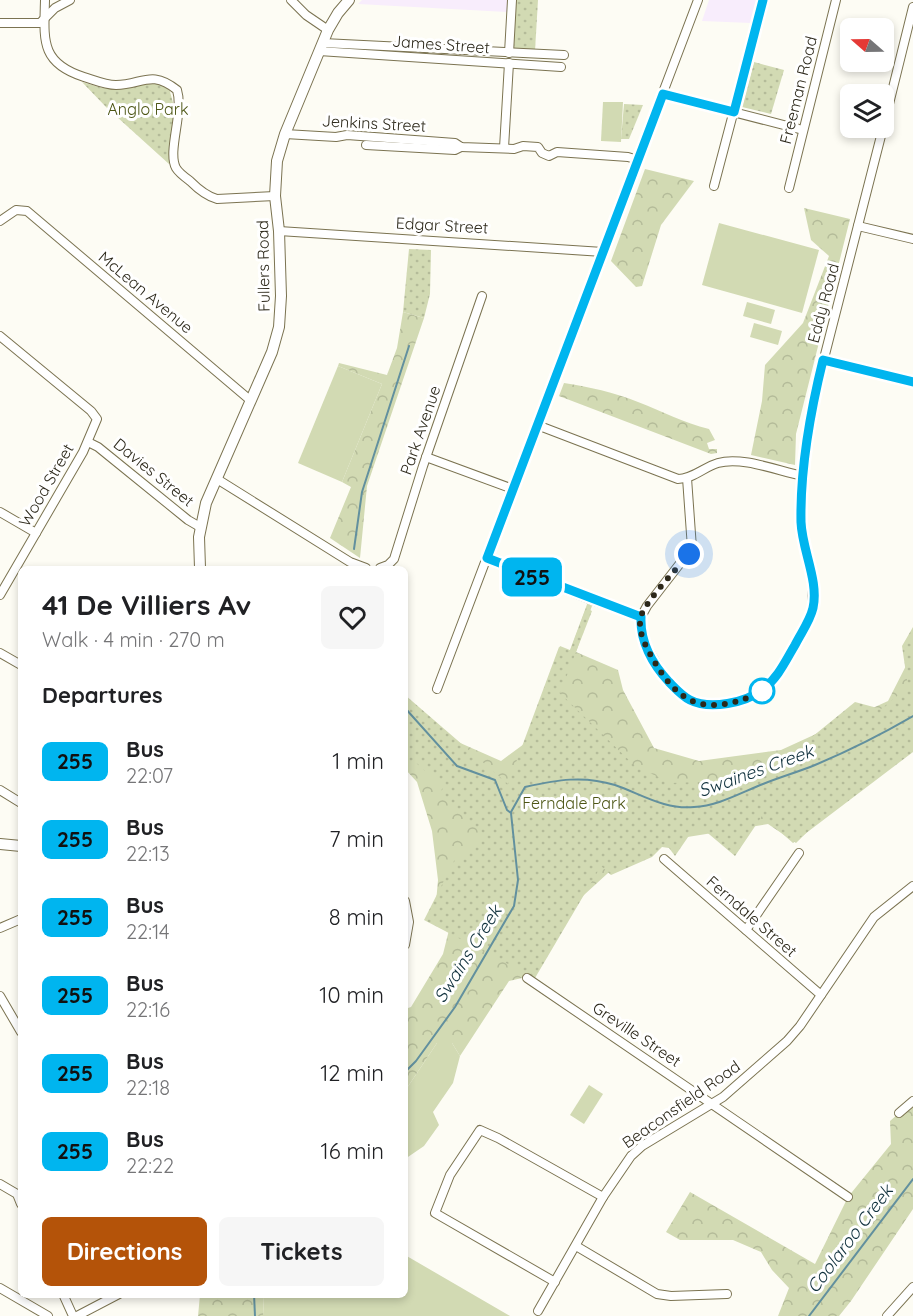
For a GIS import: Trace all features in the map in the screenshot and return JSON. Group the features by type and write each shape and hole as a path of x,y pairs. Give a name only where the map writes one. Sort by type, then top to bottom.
{"main road":[{"name":"Fullers Road","path":"200,566 200,527 206,503 272,352 279,327 281,296 279,231 275,196 277,161 285,134 328,30 349,0"},
{"path":"0,844 18,846"}],"street":[{"path":"45,0 44,19 48,52 53,60 76,74 116,85 153,79 169,84 177,90 180,99 174,158 176,169 209,197 217,199 275,196"},
{"path":"0,23 40,23 55,8 70,0"},
{"path":"291,0 328,30"},
{"path":"509,53 512,0"},
{"path":"437,689 698,0"},
{"path":"714,186 763,0"},
{"name":"Freeman Road","path":"789,188 836,0"},
{"name":"Eddy Road","path":"894,84 913,7"},
{"name":"James Street","path":"321,47 564,56"},
{"name":"James Street","path":"321,47 561,67"},
{"path":"504,148 509,63"},
{"path":"663,94 804,130"},
{"name":"Jenkins Street","path":"285,134 336,137 347,135 455,143 460,147"},
{"name":"Eddy Road","path":"641,617 641,632 648,652 663,675 689,700 709,704 734,703 748,699 764,689 779,672 805,627 813,609 812,583 802,530 803,476 808,430 823,360 880,138"},
{"name":"Jenkins Street","path":"366,145 455,150 460,147 538,147 542,153 549,156 557,152 628,157 638,160"},
{"name":"McLean Avenue","path":"0,221 16,210 27,211 250,400"},
{"path":"858,226 913,239"},
{"name":"Edgar Street","path":"279,231 603,252"},
{"name":"Park Avenue","path":"385,566 394,559 426,457 482,296"},
{"name":"Wood Street","path":"0,336 91,411 97,419 88,442 0,595"},
{"path":"823,360 913,382"},
{"path":"537,425 678,479 687,478 717,464 735,461 803,476"},
{"name":"Davies Street","path":"88,442 98,447 188,520 200,527"},
{"path":"426,457 513,489"},
{"path":"487,558 641,617 692,548 687,478"},
{"path":"217,479 350,562 361,566"},
{"path":"0,512 36,533"},
{"path":"0,653 18,663"},
{"path":"0,790 18,800"},
{"path":"746,930 799,853"},
{"name":"Ferndale Street","path":"664,859 821,995"},
{"name":"Beaconsfield Road","path":"538,1311 625,1162 636,1151 712,1104 747,1077 787,1041 800,1026 874,918 913,886"},
{"path":"0,928 18,920"},
{"name":"Greville Street","path":"527,978 848,1197"},
{"path":"0,996 18,1027"},
{"path":"899,1113 913,1101"},
{"path":"555,1282 435,1213 450,1175 480,1130 603,1197"},
{"path":"0,1184 16,1194 18,1198"},
{"path":"576,1246 657,1294 671,1296 727,1294"},
{"path":"887,1316 913,1287"},
{"path":"0,1288 48,1316"},
{"path":"65,1298 75,1316 111,1298"}],"shaded area":[{"path":"362,0 508,0 507,12 358,4"},
{"path":"709,0 757,0 751,23 702,21"}],"green space":[{"path":"514,0 538,0 535,51 511,49"},
{"path":"754,62 784,70 771,114 742,107"},
{"name":"Anglo Park","path":"82,82 102,88 156,83 169,88 175,110 169,164 106,107"},
{"path":"603,102 623,102 621,142 601,141"},
{"path":"624,104 643,105 629,139 621,139"},
{"path":"645,169 694,181 661,225 642,286 636,287 611,261"},
{"path":"804,208 850,219 796,434 795,465 751,455 762,401 765,365 803,323 829,256 811,240"},
{"path":"719,223 819,250 802,313 702,285"},
{"path":"409,249 431,250 430,294 424,318 403,312"},
{"path":"747,302 775,310 771,324 743,316"},
{"path":"403,312 424,318 367,486 360,558 330,538 351,487 342,482 382,384 338,366 339,363 387,375 397,348"},
{"path":"754,323 782,331 778,345 750,337"},
{"path":"338,366 382,384 342,482 298,463"},
{"path":"564,383 620,395 709,429 715,440 707,443 709,449 717,449 717,453 711,454 559,396"},
{"name":"Ferndale Park","path":"589,599 594,600 576,652 618,670 623,690 654,748 699,761 781,750 888,701 913,652 913,749 841,799 796,843 768,824 675,839 631,852 573,905 531,976 509,981 460,1056 452,1043 437,1043 408,1086 408,1008 411,1007 443,954 449,930 435,914 438,880 432,831 417,782 408,772 408,700 458,742 501,761 524,744 560,646 570,650"},
{"name":"Ferndale Park","path":"586,608 592,611 560,693 635,766 671,783 759,780 855,702 881,709 908,687 902,646 913,627 913,752 793,843 762,816 735,856 697,824 675,856 669,848 662,847 652,857 611,875 601,866 535,978 424,920 455,859 459,858 484,834 439,795 443,787 415,762 410,769 408,767 408,698 508,784 559,647 570,651"},
{"path":"437,1043 452,1043 460,1056 453,1083 433,1112 439,1125 424,1146 408,1157 408,1086"},
{"path":"589,1085 603,1094 584,1124 570,1115"},
{"path":"913,1101 913,1209 839,1316 778,1316 789,1288 772,1270 761,1252 733,1240 680,1240 666,1232 690,1192 815,1264 848,1197 891,1144 890,1121"},
{"path":"408,1257 510,1316 263,1316 264,1298 408,1298"},
{"path":"200,1298 264,1298 263,1316 198,1316"}],"waterway":[{"path":"354,549 362,492 409,346"},
{"name":"Swains Creek","path":"408,711 457,766 495,780 507,810 511,813 518,880 514,906 455,1007 408,1069"},
{"name":"Swaines Creek","path":"511,812 525,787 581,779 615,785 653,801 673,806 694,807 712,804 809,768 913,716"},
{"name":"Coolaroo Creek","path":"809,1316 913,1179"},
{"name":"Swains Creek","path":"254,1298 255,1316"}],"bus line":[{"name":"255","path":"763,0 734,112 663,94 487,558 641,617 641,632 648,652 672,686 689,700 718,704 748,699 764,689 775,677 813,609 812,583 801,521 808,430 823,360 913,382"}],"route":[{"path":"689,554 647,606 641,617 641,632 648,652 672,686 689,700 702,703 734,703 748,699 764,689 762,691"}]}
